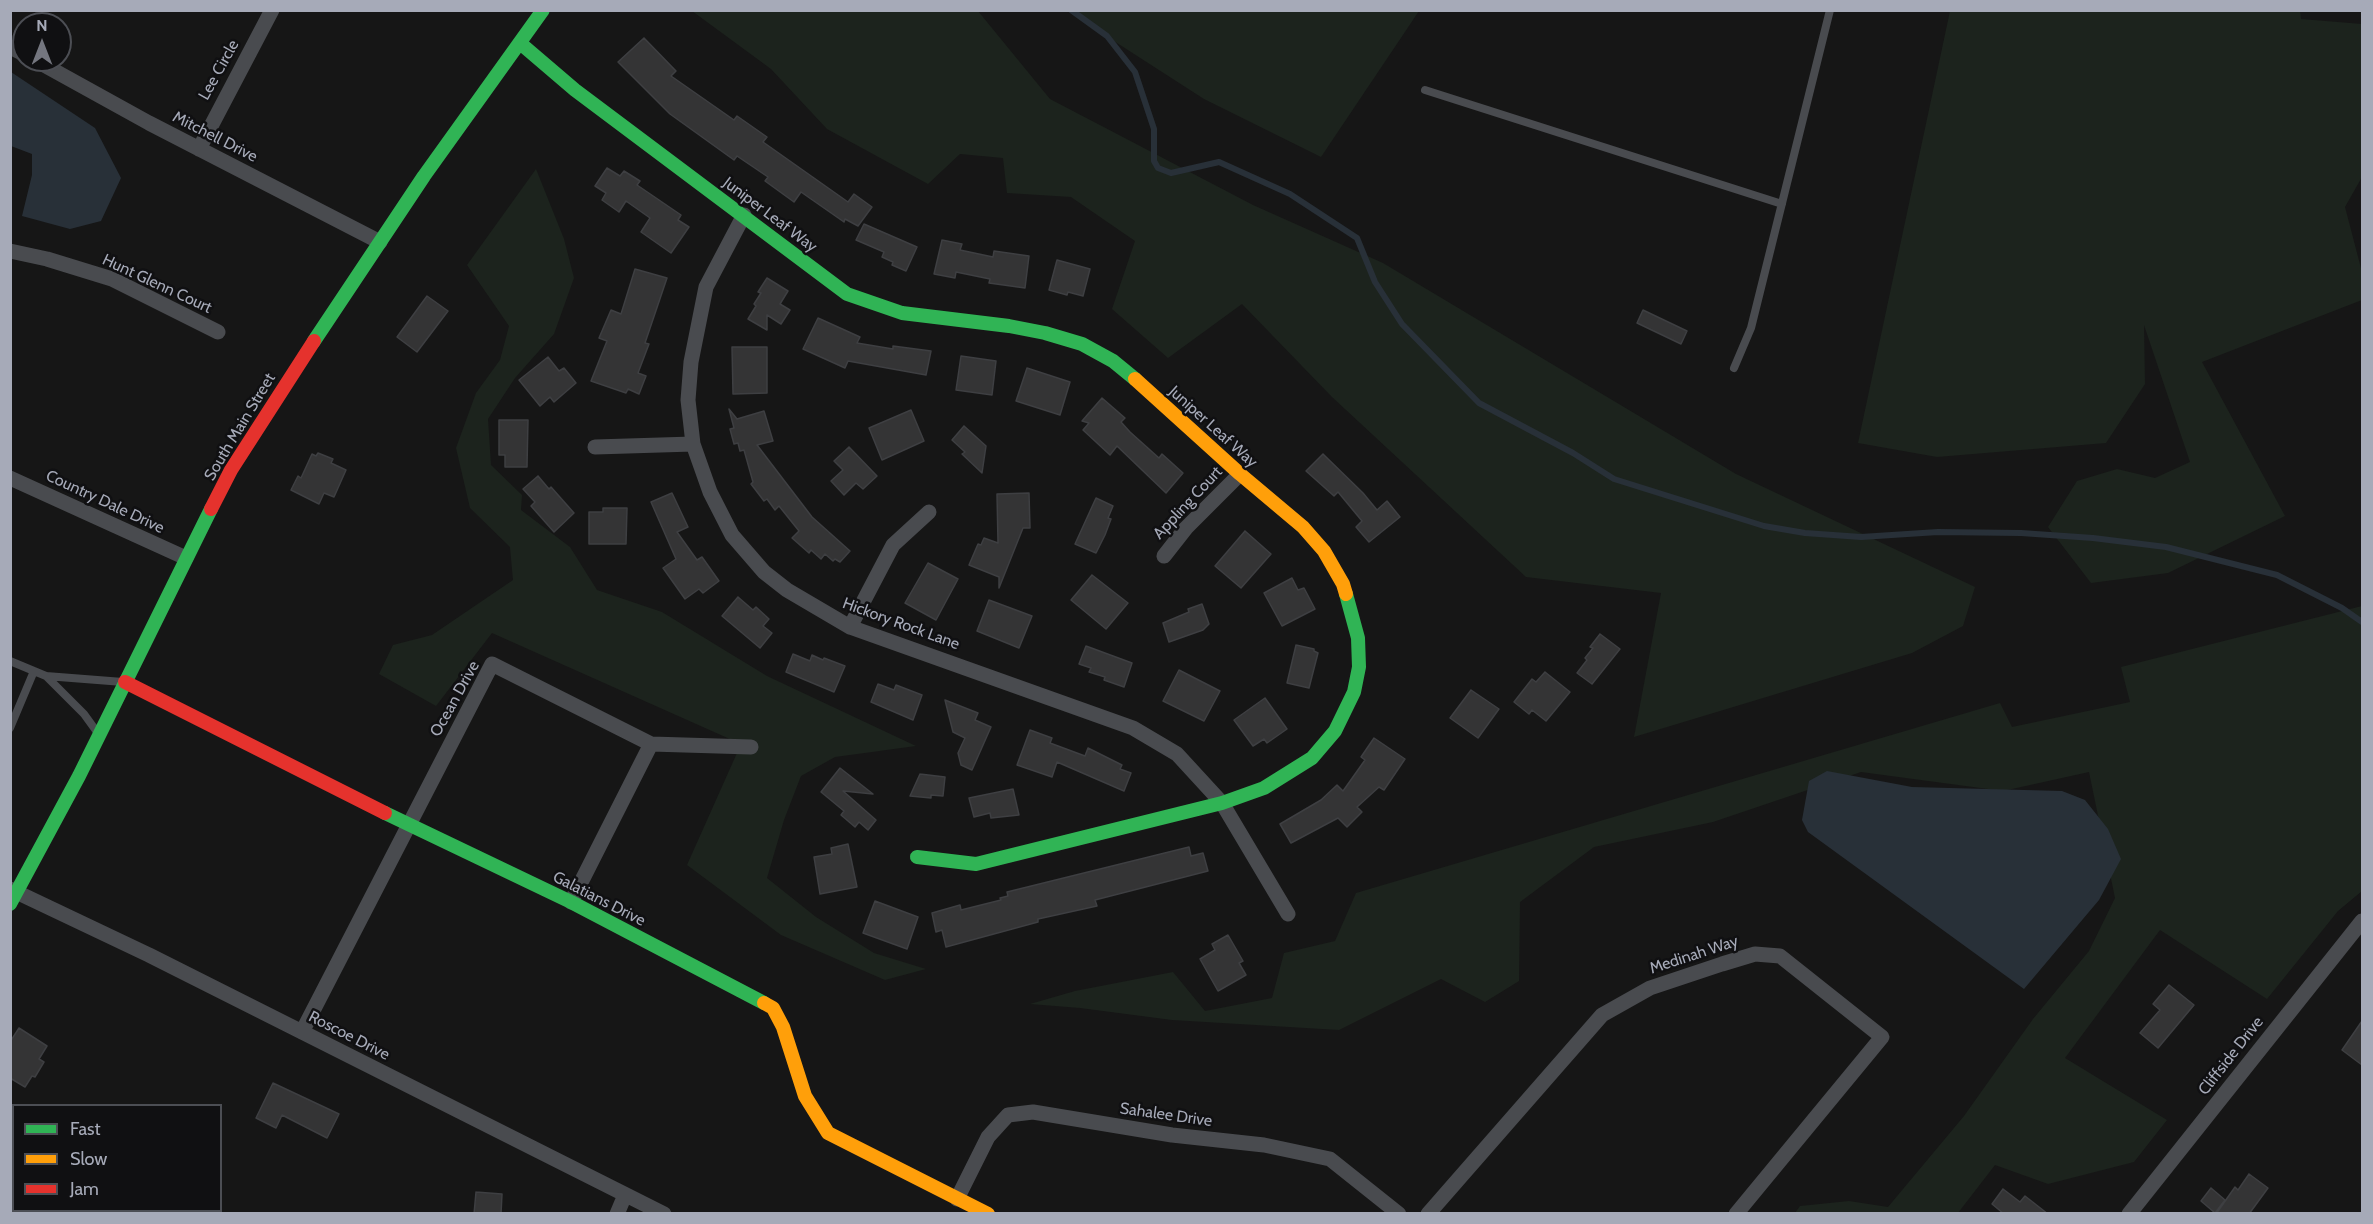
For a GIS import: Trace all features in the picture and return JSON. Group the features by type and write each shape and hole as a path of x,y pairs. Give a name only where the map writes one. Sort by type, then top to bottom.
{"street":[{"name":"Lee Circle","path":"199,148 272,10"},
{"name":"South Main Street","path":"13,895 99,735 231,470 279,392 424,176 543,10"},
{"name":"Juniper Leaf Way","path":"520,43 575,90 847,294 902,313 1009,326 1045,333 1082,344 1113,361 1303,527 1324,551 1343,584 1354,617 1358,638 1359,667 1354,692 1347,708 1335,731 1312,758 1264,788 1222,803 976,864 917,857"},
{"name":"Mitchell Drive","path":"57,72 380,242"},
{"name":"Hickory Rock Lane","path":"744,215 706,287 691,362 688,400 693,444 710,492 732,535 764,572 788,591 850,627 1133,728 1177,754 1222,803 1287,914"},
{"name":"Hunt Glenn Court","path":"10,251 47,259 112,279 218,332"},
{"path":"595,447 693,444"},
{"name":"Appling Court","path":"1164,556 1186,528 1240,474"},
{"name":"Country Dale Drive","path":"10,478 186,558"},
{"path":"850,627 893,545 929,512"},
{"name":"Ocean Drive","path":"302,1032 492,664 651,744"},
{"name":"Galatians Drive","path":"125,682 408,824 571,902 773,1008 783,1027 805,1096 828,1133 988,1214"},
{"path":"571,902 651,744 751,747"},
{"name":"Roscoe Drive","path":"13,895 302,1032 664,1214"},
{"name":"Cliffside Drive","path":"2129,1214 2362,921"},
{"name":"Medinah Way","path":"1428,1214 1602,1015 1650,988 1722,964 1755,954 1780,956 1882,1036 1736,1214"},
{"name":"Sahalee Drive","path":"957,1199 988,1137 1008,1114 1033,1112 1172,1136 1264,1145 1330,1159 1399,1214"},
{"path":"616,1214 625,1195"}],"lane":[{"path":"1734,368 1751,328 1830,10"},
{"path":"1425,90 1782,204"},
{"path":"10,661 46,676 125,682"},
{"path":"10,728 33,671"},
{"path":"46,676 84,714 99,735"}],"shaded area":[{"path":"2300,10 2301,19 2362,24 2362,177 2345,207 2362,272 2362,300 2202,362 2285,516 2168,573 2091,583 2048,527 2077,481 2117,469 2155,478 2190,462 2144,325 2145,384 2106,443 1937,457 1858,443 1950,11"},
{"path":"692,11 978,11 1050,99 1253,205 1383,263 1736,474 1975,587 1963,626 1912,653 1634,737 1661,593 1526,577 1332,397 1242,304 1168,358 1112,309 1135,241 1071,197 1007,193 1003,158 960,154 928,184 827,129 771,69"},
{"path":"1077,11 1419,11 1321,157 1204,99 1103,34"},
{"path":"11,72 95,128 121,178 101,221 70,229 22,216 32,175 32,154 11,146"},
{"path":"536,169 564,239 574,278 554,334 515,378 488,419 491,465 522,495 521,510 570,547 597,590 662,612 767,676 916,746 835,757 801,776 784,820 767,878 816,917 874,953 926,969 885,980 781,935 687,865 741,744 492,633 436,706 379,674 393,645 432,635 513,580 510,547 470,508 456,448 476,393 500,360 509,326 467,265"},
{"path":"2362,606 2362,891 2338,911 2267,999 2160,930 2065,1058 2167,1120 2134,1162 2048,1184 1995,1165 1958,1213 1795,1213 1800,1206 1849,1201 1888,1207 1964,1116 2033,1019 2089,951 2115,898 2089,772 2003,791 1861,772 1713,822 1594,847 1520,902 1519,981 1485,1002 1441,979 1339,1030 1172,1020 1030,1004 1075,991 1173,972 1205,1011 1272,998 1284,953 1335,941 1356,893 2000,703 2012,727 2130,702 2121,667"},
{"path":"1827,771 1912,787 2062,791 2085,800 2108,829 2121,859 2099,900 2024,989 1808,832 1802,820 1809,781"}],"building":[{"path":"644,38 676,71 671,76 734,120 737,116 767,137 763,142 848,202 854,194 872,207 858,226 845,219 844,222 801,192 794,202 765,181 768,177 737,156 734,160 670,114 618,62"},
{"path":"607,168 620,176 624,171 640,181 637,185 681,215 678,220 689,227 671,253 641,232 650,218 626,201 619,212 602,200 606,193 595,186"},
{"path":"864,224 917,247 906,271 892,265 893,262 882,257 884,252 856,240"},
{"path":"942,240 962,244 960,250 993,257 994,251 1029,256 1025,288 989,283 990,279 956,272 955,278 934,274"},
{"path":"1057,260 1090,269 1083,296 1049,290"},
{"path":"635,269 667,278 645,343 649,344 638,373 646,376 639,394 628,389 626,393 591,381 607,341 599,338 611,310 621,314"},
{"path":"767,278 788,291 780,304 790,310 781,324 767,315 767,330 748,319 761,293 758,292"},
{"path":"427,296 448,311 417,352 397,337"},
{"path":"1643,310 1687,331 1681,344 1637,323"},
{"path":"818,318 860,337 857,343 893,349 893,346 931,351 926,375 848,361 845,368 803,349"},
{"path":"732,347 767,347 767,393 733,394"},
{"path":"961,356 996,361 992,395 956,390"},
{"path":"548,357 559,371 564,368 576,383 554,402 550,397 540,406 519,380"},
{"path":"1027,368 1070,382 1060,415 1016,401"},
{"path":"1102,398 1125,418 1121,422 1130,432 1159,458 1162,454 1183,473 1166,493 1117,446 1110,455 1083,430 1089,423 1082,421"},
{"path":"729,409 737,419 764,411 773,441 757,445 812,517 850,551 840,562 835,559 833,561 825,554 821,559 811,550 809,553 792,538 799,531 779,506 775,510 767,499 764,501 751,484 753,482 744,450 740,451 738,443 734,444 730,429 734,428"},
{"path":"911,410 924,441 882,460 869,428"},
{"path":"499,420 528,420 527,467 505,467 505,455 499,455"},
{"path":"964,426 986,446 982,473 962,454 965,452 952,440"},
{"path":"849,447 877,476 863,489 856,483 844,495 831,481 843,470 834,461"},
{"path":"318,453 333,459 331,463 346,470 334,497 324,493 319,504 291,490 298,476 301,478 312,454 316,456"},
{"path":"1323,454 1377,510 1387,501 1400,517 1369,542 1356,527 1362,521 1338,492 1334,496 1306,471"},
{"path":"538,476 574,513 554,532 531,506 535,502 523,489"},
{"path":"672,493 688,527 677,532 697,560 702,557 719,581 703,593 699,589 685,599 663,568 676,559 651,502"},
{"path":"1029,493 1030,528 1023,528 999,588 999,577 969,565 978,544 981,545 984,538 998,543 997,494"},
{"path":"1096,498 1113,506 1108,518 1111,519 1096,553 1075,544"},
{"path":"603,508 627,508 626,544 589,544 589,512 603,512"},
{"path":"1245,531 1271,554 1241,588 1215,566"},
{"path":"928,563 958,579 936,620 905,603"},
{"path":"1092,575 1128,603 1106,629 1071,600"},
{"path":"1292,578 1298,590 1304,588 1315,609 1282,626 1264,593"},
{"path":"738,597 753,610 756,607 769,619 763,626 772,633 760,648 722,616"},
{"path":"989,600 1032,616 1019,648 977,631"},
{"path":"1202,604 1209,624 1203,630 1169,642 1163,623"},
{"path":"1600,634 1620,649 1592,684 1577,673 1593,648 1590,647"},
{"path":"1296,645 1314,649 1318,653 1309,688 1287,683"},
{"path":"1086,646 1132,663 1124,687 1104,680 1105,677 1089,672 1091,668 1079,664"},
{"path":"793,654 810,661 812,655 845,666 834,692 786,672"},
{"path":"1179,670 1220,691 1204,721 1163,701"},
{"path":"1545,672 1570,692 1546,721 1532,710 1529,714 1514,702 1532,679 1536,682"},
{"path":"878,684 894,690 896,685 922,695 913,720 871,702"},
{"path":"1471,690 1499,709 1478,738 1450,718"},
{"path":"1265,698 1287,729 1267,743 1264,739 1253,746 1234,720"},
{"path":"945,700 978,713 975,720 991,727 972,770 961,765 958,753 965,738 953,732"},
{"path":"1030,730 1052,738 1050,743 1085,756 1088,748 1122,765 1120,769 1131,773 1124,791 1057,762 1052,777 1017,765"},
{"path":"1374,738 1405,759 1384,790 1379,787 1357,807 1362,812 1347,827 1338,818 1291,843 1280,824 1321,800 1337,785 1343,791 1365,760 1361,757"},
{"path":"840,768 873,794 843,791 876,820 868,830 859,822 855,827 841,815 844,811 821,792"},
{"path":"920,774 945,777 943,796 931,795 931,798 910,796"},
{"path":"1013,789 1019,815 991,818 990,813 974,817 969,798"},
{"path":"848,844 857,887 820,894 814,857 832,854 831,848"},
{"path":"1189,847 1191,856 1203,853 1208,871 1095,900 1097,906 1038,919 1038,922 946,947 942,930 936,932 932,913 960,905 961,910 1001,900 1000,898 1008,896 1007,892"},
{"path":"875,901 918,917 907,949 863,933"},
{"path":"1228,935 1243,961 1239,963 1246,975 1218,991 1200,959 1215,950 1212,944"},
{"path":"2169,985 2194,1005 2158,1048 2140,1033 2160,1010 2153,1004"},
{"path":"2362,1021 2362,1065 2342,1050"},
{"path":"19,1028 47,1046 39,1059 44,1062 35,1077 32,1076 25,1087 10,1078 10,1042"},
{"path":"273,1083 339,1114 327,1138 282,1115 276,1128 256,1118"},
{"path":"2249,1174 2268,1188 2249,1214 2216,1214 2235,1187 2238,1190"},
{"path":"2211,1188 2225,1200 2215,1213 2201,1201"},
{"path":"2003,1189 2020,1202 2025,1196 2048,1214 2004,1214 1992,1204"},
{"path":"476,1192 502,1194 501,1214 474,1214"}],"waterway":[{"path":"1071,10 1107,36 1135,72 1154,129 1154,161 1158,168 1171,173 1219,162 1290,194 1357,238 1375,282 1402,324 1479,403 1573,453 1614,479 1764,526 1805,533 1861,537 1938,532 2021,533 2093,538 2166,547 2277,575 2342,608 2362,622"}],"traffic: fast":[{"path":"314,341 424,176 543,10"},
{"path":"520,43 575,90 847,294 902,313 1009,326 1045,333 1082,344 1113,361 1135,379"},
{"path":"10,904 79,776 211,509"},
{"path":"917,857 976,864 1222,803 1264,788 1312,758 1335,731 1354,692 1359,667 1358,638 1346,594"},
{"path":"385,813 571,902 764,1003"}],"traffic: slow":[{"path":"1135,379 1240,474 1303,527 1324,551 1343,584 1346,594"},
{"path":"764,1003 773,1008 783,1027 805,1096 828,1133 988,1214"}],"traffic: jam":[{"path":"211,509 231,470 314,341"},
{"path":"125,682 385,813"}]}
